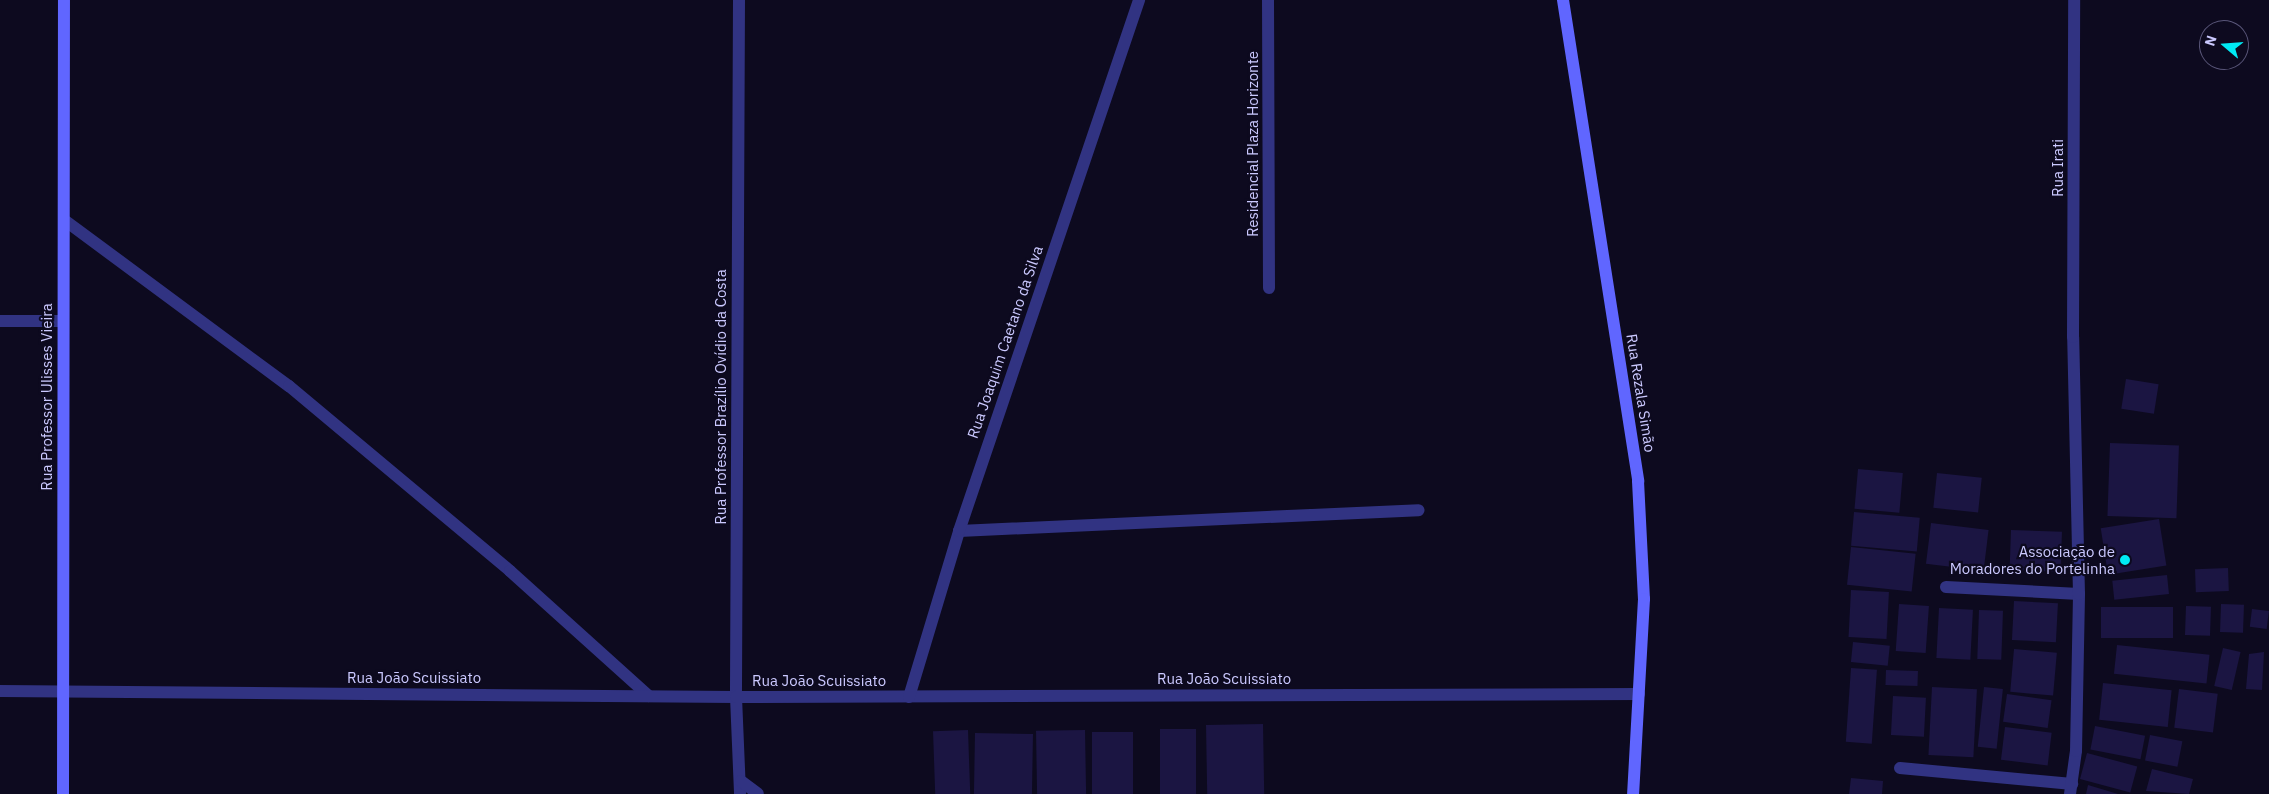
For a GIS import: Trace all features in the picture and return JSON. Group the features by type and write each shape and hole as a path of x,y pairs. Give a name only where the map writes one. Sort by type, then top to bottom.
{"street":[{"name":"Rua Professor Ulisses Vieira","path":"63,794 63,321 67,222 64,0"},
{"name":"Rua Professor Brazílio Ovídio da Costa","path":"739,0 736,697 741,788"},
{"name":"Rua Joaquim Caetano da Silva","path":"909,697 958,531 1139,0"},
{"name":"Residencial Plaza Horizonte","path":"1268,0 1269,288"},
{"name":"Rua Rezala Simão","path":"1563,0 1638,481 1644,598 1633,794"},
{"name":"Rua Irati","path":"2071,789 2079,594 2073,337 2074,0"},
{"path":"67,222 289,386 510,571 649,696"},
{"path":"0,321 63,321"},
{"path":"958,531 1419,510"},
{"path":"1946,587 2079,594"},
{"name":"Rua João Scuissiato","path":"0,691 736,697 1639,694"},
{"path":"1900,768 2071,789"},
{"path":"741,788 758,794"}],"building":[{"path":"2126,379 2159,384 2154,414 2121,409"},
{"path":"2110,443 2179,445 2176,518 2107,516"},
{"path":"1858,469 1903,473 1899,513 1855,509"},
{"path":"1937,473 1982,478 1978,513 1933,508"},
{"path":"1854,512 1920,518 1917,552 1851,546"},
{"path":"2159,519 2166,565 2108,575 2101,528"},
{"path":"1931,523 1989,530 1984,571 1926,564"},
{"path":"2011,530 2062,532 2061,572 2010,570"},
{"path":"1851,547 1916,554 1912,592 1847,585"},
{"path":"2228,568 2229,591 2196,592 2195,569"},
{"path":"2167,575 2169,594 2114,600 2112,581"},
{"path":"1851,590 1889,592 1886,639 1849,637"},
{"path":"2014,601 2058,603 2056,642 2012,640"},
{"path":"1899,604 1929,606 1926,653 1896,651"},
{"path":"2221,604 2244,605 2243,633 2220,632"},
{"path":"2186,606 2211,607 2210,636 2185,635"},
{"path":"2101,607 2173,607 2173,638 2101,638"},
{"path":"1939,608 1973,610 1970,660 1936,658"},
{"path":"2252,609 2269,611 2267,629 2250,627"},
{"path":"1979,610 2003,611 2001,660 1977,659"},
{"path":"1853,642 1890,646 1888,666 1851,662"},
{"path":"2117,645 2209,655 2206,684 2114,674"},
{"path":"2223,648 2241,652 2232,690 2214,686"},
{"path":"2014,649 2057,653 2053,696 2010,692"},
{"path":"2264,652 2262,690 2246,689 2249,654"},
{"path":"1851,668 1877,670 1872,744 1846,742"},
{"path":"1886,670 1918,671 1917,686 1885,685"},
{"path":"2103,683 2172,690 2168,727 2099,720"},
{"path":"1932,687 1977,689 1973,757 1928,755"},
{"path":"1984,687 2003,689 1997,749 1978,747"},
{"path":"2179,689 2218,694 2213,732 2174,728"},
{"path":"2007,694 2052,700 2048,728 2003,722"},
{"path":"1893,696 1926,698 1924,737 1891,735"},
{"path":"1263,724 1264,794 1207,794 1206,725"},
{"path":"2095,726 2145,736 2140,759 2090,750"},
{"path":"2005,727 2052,733 2048,765 2001,760"},
{"path":"1160,729 1196,729 1196,794 1160,794"},
{"path":"968,730 970,794 935,794 933,731"},
{"path":"1085,730 1086,794 1037,794 1036,731"},
{"path":"1092,732 1133,732 1133,794 1092,794"},
{"path":"975,733 1033,734 1032,794 974,794"},
{"path":"2150,735 2182,741 2177,767 2145,761"},
{"path":"2087,753 2137,766 2130,793 2080,779"},
{"path":"2152,769 2193,779 2189,794 2146,791"},
{"path":"1851,778 1883,781 1882,794 1849,794"},
{"path":"2088,785 2118,794 2086,794"}],"place":[{"name":"Associação de Moradores do Portelinha","path":"2125,560"}]}
